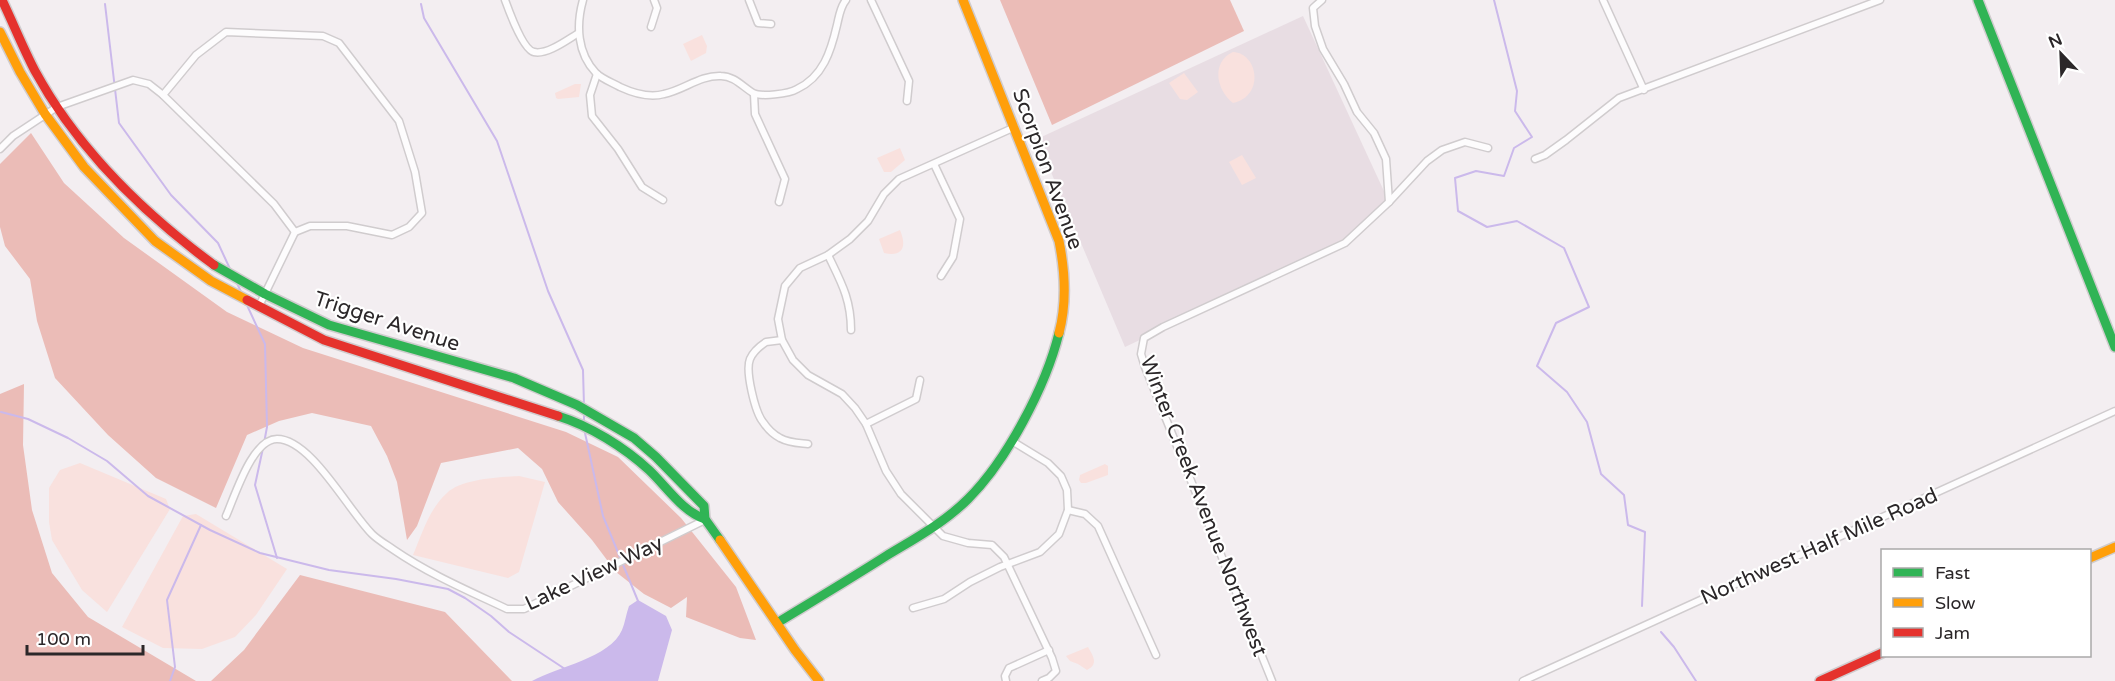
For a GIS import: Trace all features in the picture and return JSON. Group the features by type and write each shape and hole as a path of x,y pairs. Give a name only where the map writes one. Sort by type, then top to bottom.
{"main road":[{"name":"Trigger Avenue","path":"2,0 35,71 57,107 90,153 160,224 217,267 265,294 329,325 514,378 550,392 634,438 704,506 705,519 819,681"},
{"name":"Scorpion Avenue","path":"777,623 934,527 967,500 986,479 1012,441 1039,391 1055,351 1063,318 1064,268 1059,241 963,0"},
{"path":"1978,0 2115,347"},
{"name":"Trigger Avenue","path":"0,32 45,114 84,167 155,241 211,281 324,340 571,420 628,452 693,515 705,519"},
{"path":"2091,558 2115,547"},
{"path":"1820,681 1881,653"}],"street":[{"path":"505,0 525,45 530,51 548,50 577,34"},
{"path":"583,0 577,34 585,55 597,74 628,91 642,95 663,95 698,80 718,76 741,83 754,94 775,94 796,90 812,80 822,68 834,38 842,4 846,0"},
{"path":"651,27 657,8 654,0"},
{"path":"749,0 758,23 771,24"},
{"path":"871,0 909,81 907,101"},
{"path":"1322,0 1312,8 1319,40 1354,106 1374,134 1386,159 1389,202"},
{"path":"1603,0 1644,90"},
{"path":"1535,159 1559,146 1619,99 1880,0"},
{"path":"163,95 196,55 226,32 323,36 339,43 399,121 415,172 422,213 409,227 392,235 347,226 310,226 295,232 259,306"},
{"path":"597,74 590,95 592,117 618,149 642,187 663,200"},
{"path":"0,149 13,136 57,107 133,80 148,84 163,95 274,204 295,232"},
{"path":"754,94 755,114 785,179 779,202"},
{"path":"1015,127 899,179 884,194 868,221 850,239 828,255 800,268 785,286 778,319 782,340 793,360 808,375 842,394 855,408 866,424 886,471 901,494 943,536 968,543 992,545 1008,564 1049,650 1056,671 1042,681"},
{"name":"Winter Creek Avenue Northwest","path":"1272,681 1145,367 1141,354 1144,338 1163,327 1345,243 1389,202 1427,161 1442,150 1465,142 1488,148"},
{"path":"934,164 960,219 953,257 941,276"},
{"path":"828,255 851,310 851,330"},
{"path":"782,340 766,342 750,357 747,368 758,412 767,426 780,438 808,444"},
{"path":"866,424 916,399 920,380"},
{"name":"Northwest Half Mile Road","path":"1523,681 2115,411"},
{"name":"Lake View Way","path":"226,516 251,459 262,444 276,439 289,442 302,448 322,469 373,536 409,560 507,609 524,609 705,519"},
{"path":"913,608 944,599 970,582 1040,552 1059,534 1068,510 1067,490 1060,476 1048,463 1012,441"},
{"path":"1068,510 1084,514 1098,526 1156,655"},
{"path":"1006,681 1005,676 1009,668 1049,650"}],"shaded area":[{"path":"1000,0 1230,0 1244,31 1052,125"},
{"path":"1303,16 1389,202 1345,243 1125,347 1037,139"},
{"path":"702,35 707,46 706,53 691,61 683,44"},
{"path":"1233,52 1248,59 1254,75 1254,84 1243,99 1233,103 1223,91 1218,76 1221,62"},
{"path":"1184,73 1198,92 1187,100 1180,99 1169,83"},
{"path":"575,84 581,84 579,97 556,98 555,93"},
{"path":"31,133 64,183 124,238 227,312 303,348 566,432 618,457 681,518 736,587 756,640 740,638 686,617 687,597 671,608 644,594 616,572 592,540 558,502 542,469 518,448 441,463 417,526 407,540 397,482 387,456 371,426 312,413 279,421 247,435 216,508 156,478 108,435 55,378 37,321 30,279 5,246 0,227 0,164"},
{"path":"900,148 905,160 891,172 884,172 877,158"},
{"path":"1242,155 1256,178 1242,185 1229,162"},
{"path":"900,230 903,241 902,249 896,253 884,253 879,239"},
{"path":"24,384 23,445 32,510 52,573 88,617 196,681 0,681 0,394"},
{"path":"80,463 166,499 170,509 107,612 82,590 52,540 49,522 49,488 60,470"},
{"path":"1105,464 1108,466 1108,475 1081,483 1080,475"},
{"path":"519,476 545,482 519,572 508,578 413,555 435,506 453,488 492,478"},
{"path":"196,514 287,569 256,615 235,637 202,649 163,648 122,627 183,516"},
{"path":"300,575 445,612 512,681 211,681 244,650"},
{"path":"638,600 666,616 672,630 658,681 532,681 582,661 606,648 616,640 622,630 629,606"},
{"path":"1088,647 1094,662 1087,670 1070,661 1066,656"}],"waterway":[{"path":"1494,0 1517,91 1515,111 1532,137 1514,148 1504,176 1476,171 1455,178 1458,211 1487,227 1517,221 1564,248 1589,307 1556,323 1537,366 1567,392 1587,422 1601,474 1624,495 1628,525 1645,532 1642,606"},
{"path":"105,4 119,123 171,195 218,243 231,271"},
{"path":"421,4 424,18 497,141 548,291 583,370 584,406"},
{"path":"236,281 241,292"},
{"path":"246,303 265,344 267,427 264,443"},
{"path":"1,412 28,419 68,438 107,461 148,496 210,530 260,553 329,570 448,589 465,598 509,632 565,669"},
{"path":"584,412 584,424"},
{"path":"585,433 603,516 638,601"},
{"path":"263,448 255,485 277,558"},
{"path":"170,681 175,667 167,600 201,525"},
{"path":"1661,632 1674,647 1696,681"}],"traffic: fast":[{"path":"1978,0 2115,347"},
{"path":"214,265 265,294 329,325 514,378 577,405 634,438 656,457 704,506 705,519 720,540"},
{"path":"777,623 928,530 968,499 983,483 1011,443 1035,399 1059,333"},
{"path":"558,416 582,425 618,445 649,470 689,510 705,519"}],"traffic: slow":[{"path":"963,0 1059,241 1064,287 1059,333"},
{"path":"0,32 45,114 84,167 155,241 211,281 247,300"},
{"path":"720,540 795,650 819,681"},
{"path":"2091,558 2115,547"}],"traffic: jam":[{"path":"2,0 35,71 71,127 114,178 137,201 187,245 214,265"},
{"path":"247,300 324,340 558,416"},
{"path":"1820,681 1881,653"}]}
